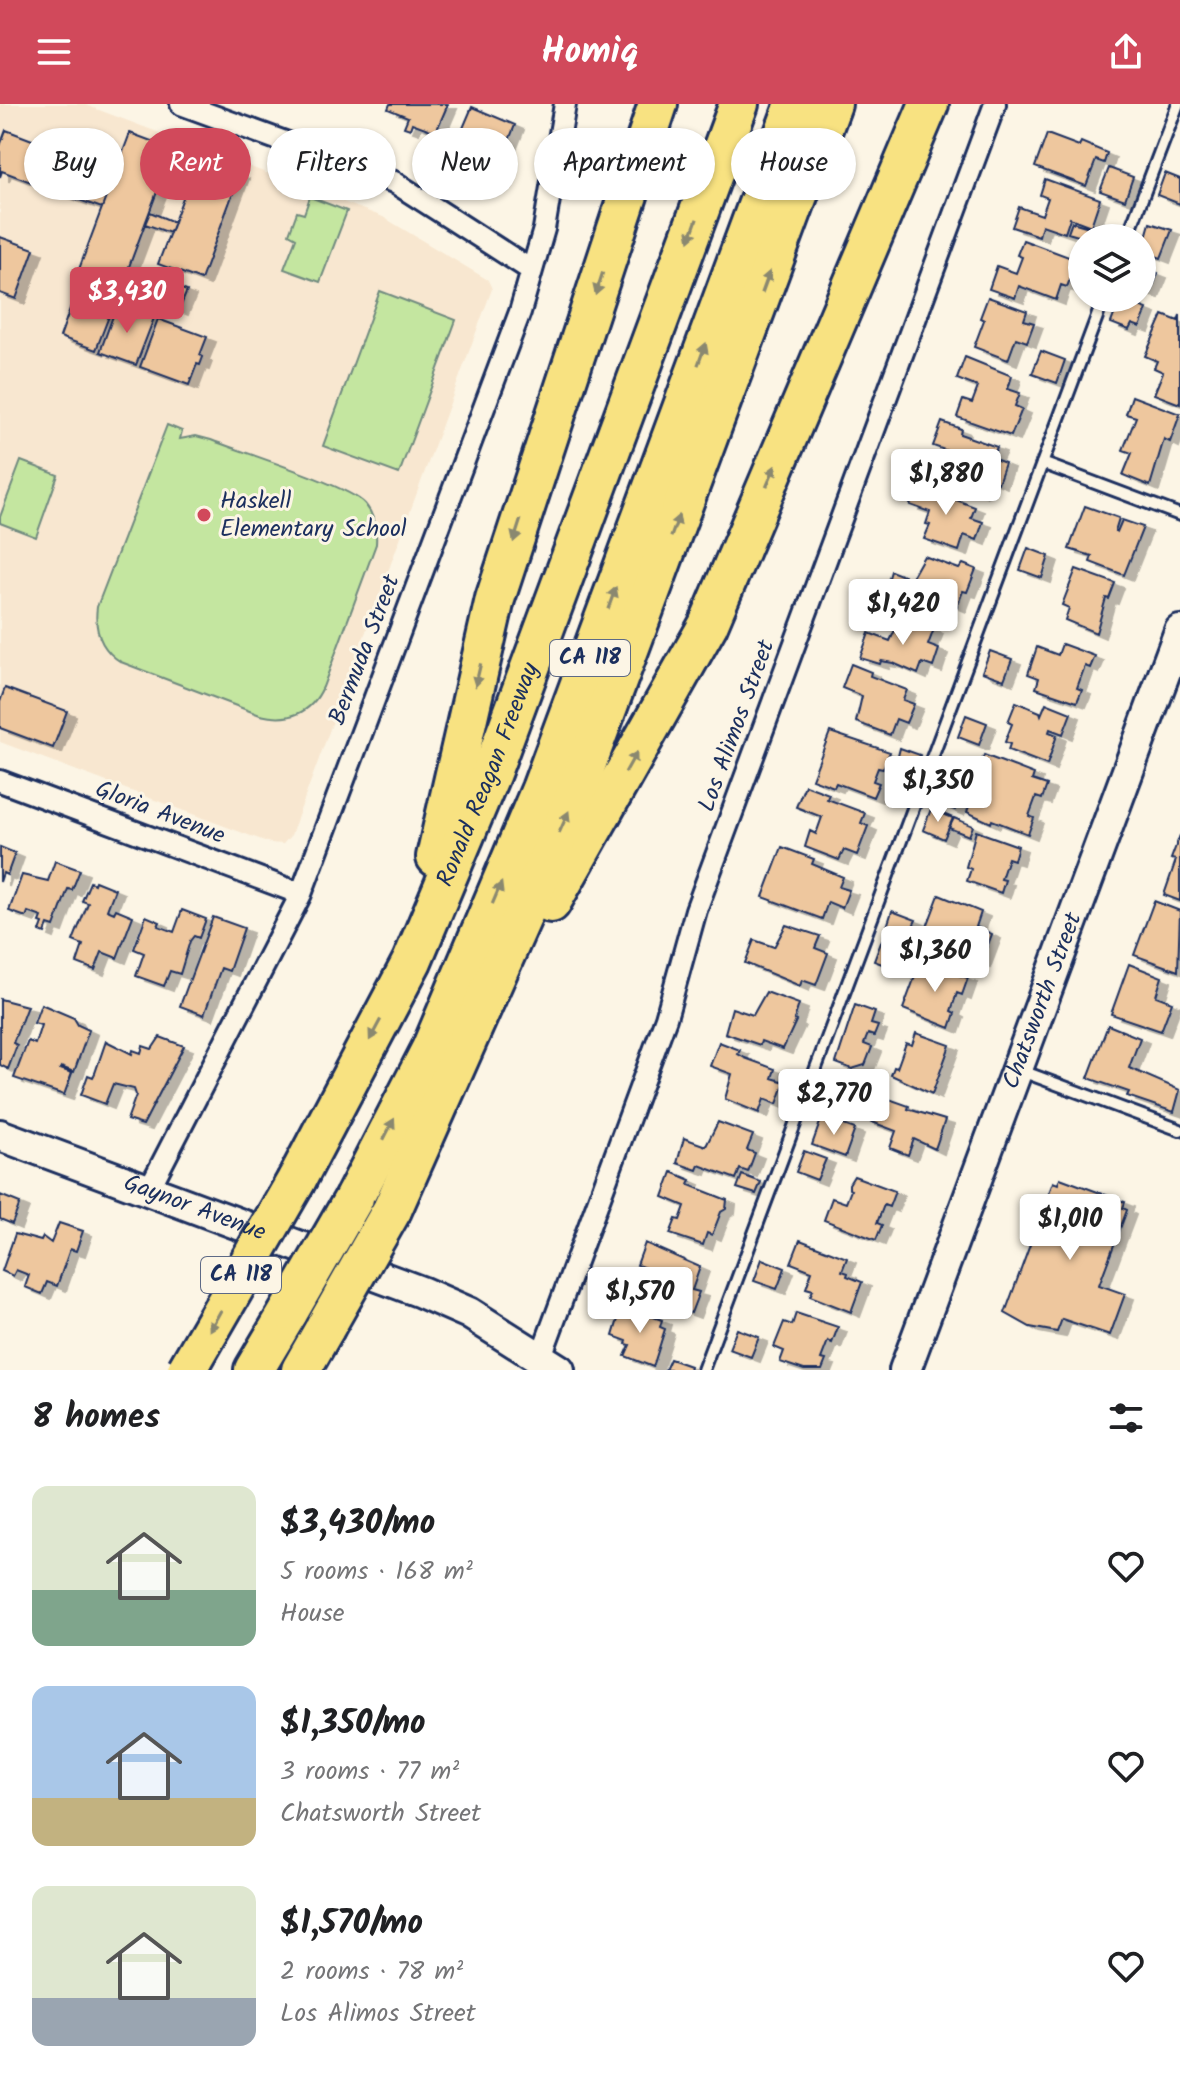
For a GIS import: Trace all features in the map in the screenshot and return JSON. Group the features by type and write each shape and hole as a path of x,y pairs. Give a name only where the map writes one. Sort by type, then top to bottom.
{"highway":[{"path":"412,961 495,599 658,104"},
{"name":"Ronald Reagan Freeway","path":"187,1370 296,1181 412,961 491,773 739,104"},
{"name":"CA 118","path":"254,1370 354,1198 431,1049 541,789 795,104"},
{"name":"CA 118","path":"301,1370 392,1210 569,811 832,104"},
{"path":"840,317 911,104"},
{"path":"441,1098 708,625 929,104"}],"main road":[{"name":"Chatsworth Street","path":"905,1370 1180,631"},
{"name":"Gaynor Avenue","path":"0,1135 421,1292 469,1313 546,1366"}],"street":[{"path":"181,104 394,182 531,270"},
{"name":"Bermuda Street","path":"148,1191 301,894 520,312 544,229 565,104"},
{"name":"Los Alimos Street","path":"546,1366 666,1018 696,910 995,104"},
{"name":"Gloria Avenue","path":"0,781 301,894"}],"lane":[{"path":"1132,224 1178,104"},
{"path":"703,1370 1099,312"},
{"path":"1042,463 1180,515"},
{"path":"1017,1069 1180,1130"}],"shaded area":[{"name":"Haskell Elementary School","path":"0,104 83,104 147,128 140,128 140,200 251,200 251,167 267,173 267,200 338,200 383,217 488,280 492,289 291,835 283,844 270,843 0,742"}],"green space":[{"path":"309,200 318,200 347,211 320,282 284,269 296,238 289,234 297,212 304,214"},
{"path":"380,291 456,320 399,474 323,446"},
{"path":"167,425 182,431 180,439 196,436 211,440 339,488 365,504 371,513 376,528 376,544 323,687 312,704 298,714 280,717 260,715 121,662 103,645 97,623 97,607"},
{"path":"21,461 58,475 36,537 0,523"}],"building":[{"path":"390,104 448,104 438,128 412,123 410,129 404,127 408,117 388,109"},
{"path":"472,107 515,125 514,128 463,128"},
{"path":"6,130 24,137 24,179 2,171 0,177 0,146"},
{"path":"130,133 140,137 140,200 154,200 121,288 78,272 105,200 124,200 124,149"},
{"path":"1047,134 1079,146 1081,142 1107,153 1104,163 1096,160 1086,186 1035,167"},
{"path":"1109,168 1133,177 1125,200 1100,191"},
{"path":"1165,173 1180,179 1180,204 1157,195"},
{"path":"1045,179 1100,199 1092,224 1070,218 1065,233 1042,225 1039,236 1012,227 1019,207 1042,215 1048,198 1040,195"},
{"path":"79,200 105,200 102,208"},
{"path":"182,200 230,200 201,280 158,264"},
{"path":"150,212 174,222 170,233 145,224"},
{"path":"1156,225 1172,230 1161,258 1156,256"},
{"path":"0,237 34,249 16,299 0,293"},
{"path":"1023,240 1068,257 1068,284 1067,287 1061,285 1056,300 1019,286 1015,298 989,289 997,266 1016,273 1022,257 1017,255"},
{"path":"165,283 187,291 179,310 158,301"},
{"path":"77,289 114,303 96,350 60,337"},
{"path":"988,297 1027,311 1024,320 1034,323 1027,342 1016,338 1008,360 974,347"},
{"path":"117,305 154,318 136,365 100,352"},
{"path":"1115,312 1146,312 1140,327 1132,324 1129,330 1111,323"},
{"path":"1163,315 1178,321 1180,315 1180,404 1154,394 1163,372 1154,368 1157,361 1145,356"},
{"path":"158,319 207,337 200,355 203,357 200,365 197,364 189,385 140,367"},
{"path":"1041,351 1065,360 1057,383 1032,374"},
{"path":"965,357 1012,376 1008,389 1020,393 1015,406 1022,409 1011,436 957,417 963,400 972,403 978,387 957,379"},
{"path":"1132,396 1180,414 1170,442 1164,439 1150,486 1123,475 1132,453 1123,450 1136,417 1126,414"},
{"path":"942,422 961,429 960,434 997,447 992,458 1005,463 998,483 986,476 979,492 946,478 953,453 933,446"},
{"path":"919,481 975,507 971,518 983,522 977,540 964,535 959,551 924,539 930,525 926,524 930,512 910,505"},
{"path":"1085,506 1119,518 1117,532 1122,520 1143,527 1124,575 1090,562 1092,556 1069,549"},
{"path":"1028,548 1049,556 1042,578 1020,570"},
{"path":"924,556 959,569 963,564 976,569 957,607 946,602 942,613 904,599 902,604 883,597 891,571 911,579"},
{"path":"1076,569 1115,583 1109,599 1106,598 1096,633 1065,620 1069,608 1062,605"},
{"path":"900,619 934,629 928,645 939,649 933,667 922,663 918,674 893,663 881,661 880,664 860,658 869,633 890,641"},
{"path":"1062,644 1095,656 1090,668 1085,666 1077,688 1082,690 1077,702 1036,688 1039,678 1028,674 1037,647 1058,655"},
{"path":"990,651 1012,659 1004,680 982,672"},
{"path":"851,664 871,672 870,676 907,690 903,700 914,704 906,723 896,719 890,735 856,722 862,696 842,688"},
{"path":"5,688 67,711 53,748 0,728 0,702"},
{"path":"1016,702 1041,715 1046,703 1071,713 1063,734 1050,729 1049,732 1057,735 1047,765 1008,750 1010,744 1005,742 1012,724 1008,722"},
{"path":"966,715 987,723 979,745 958,737"},
{"path":"830,732 890,752 883,769 878,768 873,781 879,783 873,797 836,783 834,787 812,779"},
{"path":"900,748 920,755 913,776 894,772"},
{"path":"984,755 1034,774 1032,780 1047,785 1042,799 1036,797 1029,816 1034,818 1028,834 967,812"},
{"path":"941,780 965,790 955,810 933,801"},
{"path":"805,785 829,794 827,799 865,813 861,823 868,826 857,855 844,850 839,860 805,847 810,831 816,834 822,817 796,807"},
{"path":"931,809 953,818 944,839 923,830"},
{"path":"954,818 973,826 969,836 949,828"},
{"path":"976,831 1018,846 1014,860 1008,858 1001,879 1005,880 1001,893 967,881 971,869 966,867"},
{"path":"1180,835 1180,901 1164,895 1176,860 1171,859"},
{"path":"0,847 15,853 7,875 3,873 0,882"},
{"path":"782,847 814,859 812,864 843,877 839,887 849,890 842,908 828,902 822,919 763,897"},
{"path":"55,861 80,870 72,890 68,889 54,927 48,925 45,933 40,931 42,917 28,912 26,917 9,911 22,875 48,881"},
{"path":"95,881 115,889 107,910 114,913 116,909 133,916 117,958 102,952 95,970 77,963 83,945 73,941 88,903 82,901 90,882 94,884"},
{"path":"939,895 981,912 976,927 992,934 981,963 940,947 942,942 925,932"},
{"path":"1154,901 1180,911 1178,971 1134,955"},
{"path":"182,910 206,919 199,938 194,936 190,941 180,974 170,971 164,986 136,976 144,953 134,949 146,916 160,922 158,926 174,932"},
{"path":"892,911 916,920 904,944 884,936"},
{"path":"213,917 244,928 229,971 221,968 204,1015 180,1006"},
{"path":"786,925 820,936 815,948 828,953 816,985 802,980 800,986 745,963 754,940 774,947"},
{"path":"882,940 911,951 903,972 874,961"},
{"path":"920,963 968,978 962,995 957,993 950,1028 903,1009"},
{"path":"1129,964 1162,977 1156,996 1172,1002 1161,1031 1111,1014"},
{"path":"766,992 799,1004 796,1021 783,1049 725,1033 732,1008 753,1015"},
{"path":"0,999 27,1006 13,1043 17,1045 8,1069 0,1065"},
{"path":"41,1004 74,1018 78,1025 89,1030 74,1072 60,1069 72,1073 64,1095 14,1078 28,1041 35,1044 41,1025 34,1023"},
{"path":"855,1005 875,1012 871,1024 878,1026 874,1036 868,1034 864,1044 872,1047 865,1065 852,1069 836,1063"},
{"path":"1108,1025 1140,1038 1129,1068 1180,1090 1174,1112 1127,1096 1129,1092 1088,1078"},
{"path":"916,1033 950,1045 932,1094 891,1075 894,1067 897,1068 906,1043 912,1045"},
{"path":"160,1037 184,1046 143,1125 127,1120 136,1095 134,1089 113,1084 105,1104 81,1095 88,1075 93,1077 95,1073 106,1041 132,1054 133,1050 141,1053 143,1046 152,1049"},
{"path":"719,1042 740,1050 738,1054 745,1058 775,1069 772,1078 785,1082 777,1104 764,1099 759,1113 725,1099 732,1074 710,1066"},
{"path":"827,1079 945,1120 935,1149 914,1139 908,1155 890,1148 896,1131 867,1120 868,1115 820,1096"},
{"path":"822,1117 855,1129 845,1157 812,1145"},
{"path":"718,1122 753,1135 747,1150 755,1153 748,1172 740,1169 736,1179 699,1165 697,1170 677,1163 684,1138 706,1146"},
{"path":"804,1151 826,1159 817,1180 796,1172"},
{"path":"672,1172 691,1180 689,1185 727,1200 726,1209 721,1212 712,1235 707,1233 703,1245 670,1234 685,1206 663,1197"},
{"path":"742,1175 761,1182 756,1194 737,1188"},
{"path":"854,1176 895,1191 889,1207 884,1205 877,1223 882,1225 876,1240 824,1220 832,1198 846,1203 851,1190 849,1184"},
{"path":"1060,1178 1125,1202 1123,1208 1127,1210 1099,1285 1125,1294 1110,1335 1062,1319 1057,1332 1030,1327 1005,1313 1053,1182 1058,1184"},
{"path":"0,1195 20,1203 12,1224 0,1219"},
{"path":"59,1223 83,1231 76,1251 70,1249 57,1286 47,1282 42,1294 25,1287 29,1275 16,1270 13,1276 2,1271 15,1234 41,1241 43,1237 51,1243"},
{"path":"800,1240 847,1258 842,1271 862,1282 851,1312 810,1296 813,1290 806,1288 812,1271 791,1263"},
{"path":"645,1243 700,1267 692,1290 699,1292 691,1313 658,1301 661,1292 656,1291 662,1274 637,1265"},
{"path":"762,1259 785,1268 777,1289 754,1281"},
{"path":"622,1306 662,1320 660,1327 665,1329 653,1367 625,1356 630,1345 613,1336"},
{"path":"796,1313 838,1327 821,1359 826,1360 822,1370 804,1370 780,1362 784,1351 774,1347 784,1322 792,1325"},
{"path":"737,1329 759,1337 751,1357 729,1349"},
{"path":"670,1359 690,1366 689,1370 665,1370"}],"place":[{"name":"Haskell Elementary School","path":"204,515"}]}
